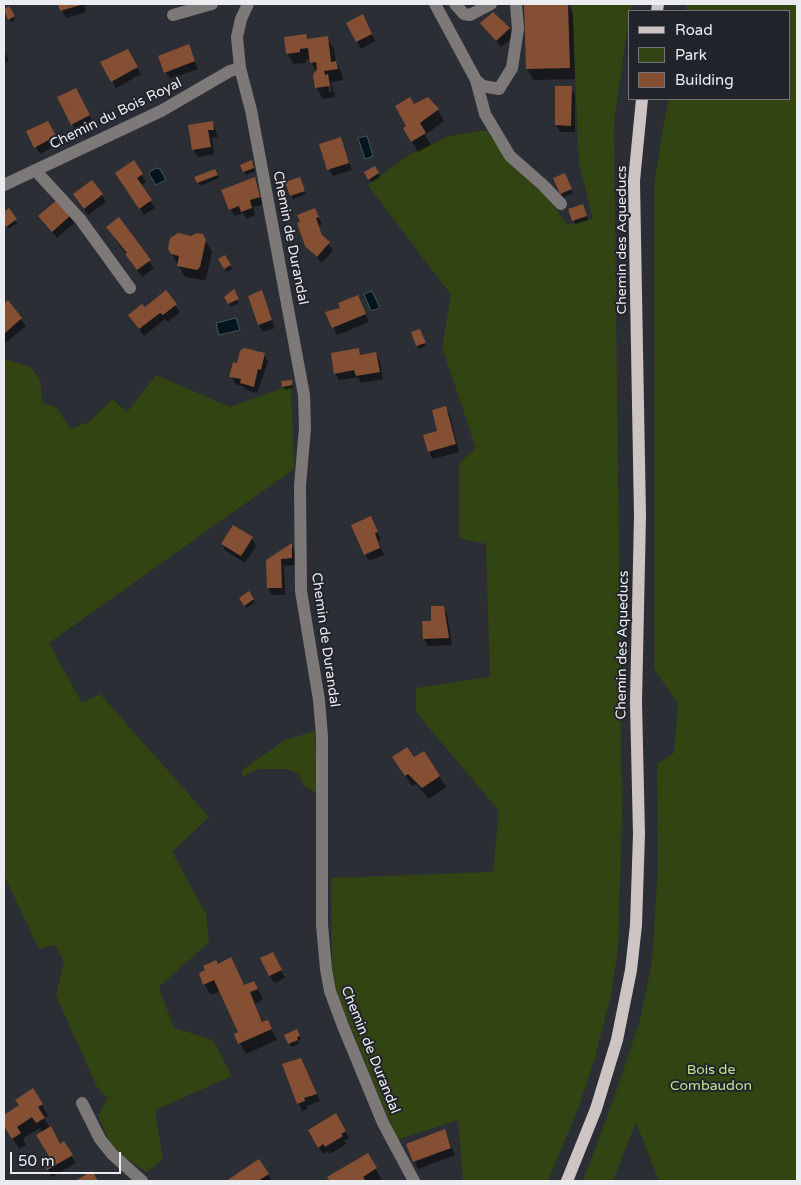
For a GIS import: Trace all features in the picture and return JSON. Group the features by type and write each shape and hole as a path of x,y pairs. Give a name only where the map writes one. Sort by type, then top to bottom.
{"main road":[{"name":"Chemin des Aqueducs","path":"566,1181 596,1109 615,1048 631,970 636,925 639,834 636,702 640,516 634,181 642,100"}],"street":[{"path":"173,16 212,4"},
{"name":"Chemin de Durandal","path":"248,4 241,19 237,37 240,68 251,110 304,395 305,428 300,486 301,591 319,700 322,736 322,925 326,968 330,991 346,1034 387,1132 414,1181"},
{"path":"435,4 476,80 485,114 510,156 561,204"},
{"path":"455,4 464,14 470,15 491,4"},
{"path":"476,80 483,86 499,89 512,68 518,29 516,4"},
{"name":"Chemin du Bois Royal","path":"4,185 161,111 230,70 240,68"},
{"path":"35,170 80,219 130,288"},
{"path":"82,1103 100,1139 112,1154 142,1181"}],"green space":[{"path":"572,4 633,4 630,10 628,10 628,25 614,122 622,816 618,948 611,995 594,1061 580,1104 548,1181 463,1181 458,1120 397,1140 338,996 332,968 331,878 493,872 499,811 416,712 416,688 490,677 486,544 459,538 459,463 476,448 442,347 451,295 368,185 407,156 449,136 487,130 507,161 542,190 567,225 593,219 579,163"},
{"name":"Bois de Combaudon","path":"687,4 797,4 797,1181 659,1181 636,1122 613,1181 583,1181 614,1098 640,1020 652,962 658,867 657,764 674,753 678,703 654,669 654,186 665,117 669,100 791,100 791,10 686,10"},
{"path":"4,359 31,367 40,380 42,402 57,408 70,429 89,422 112,399 127,412 156,375 230,407 291,385 294,469 49,643 82,703 100,694 209,817 172,852 206,914 209,942 159,987 174,1028 213,1040 232,1076 155,1110 163,1160 146,1172 113,1149 98,1116 108,1098 97,1087 56,995 64,962 55,945 39,949 4,875"},
{"path":"315,731 317,793 303,785 299,774 287,769 258,769 242,777 242,770 285,740"}],"water":[{"path":"367,136 373,156 365,159 358,138"},
{"path":"156,168 160,169 166,180 156,185 149,174"},
{"path":"372,291 380,308 371,311 364,294"},
{"path":"236,318 240,330 219,335 216,323"}],"building":[{"path":"58,4 84,4 60,11"},
{"path":"524,4 568,4 570,68 526,69"},
{"path":"9,6 15,16 8,20 4,9"},
{"path":"493,12 510,28 496,41 480,23"},
{"path":"363,14 372,34 356,42 346,23"},
{"path":"306,34 307,39 328,36 331,62 336,61 338,69 324,71 325,75 328,74 330,86 315,88 313,75 317,69 316,62 310,63 308,48 300,49 300,52 286,54 284,37"},
{"path":"189,44 195,61 164,73 158,56"},
{"path":"128,49 138,67 111,82 100,62"},
{"path":"555,86 572,86 571,126 555,125"},
{"path":"76,88 90,115 71,125 57,97"},
{"path":"410,97 414,104 428,97 439,109 420,123 426,133 411,142 403,128 406,126 395,106"},
{"path":"48,121 56,136 34,148 26,131"},
{"path":"213,121 214,130 208,130 211,147 192,150 188,125"},
{"path":"341,137 349,163 327,170 319,144"},
{"path":"134,160 143,174 137,178 152,200 139,209 115,173"},
{"path":"252,160 254,168 243,172 240,165"},
{"path":"375,166 379,173 368,180 364,172"},
{"path":"215,169 218,175 197,183 194,177"},
{"path":"565,173 572,189 560,194 553,178"},
{"path":"255,177 260,197 250,200 252,208 241,212 239,206 229,210 221,190"},
{"path":"300,177 305,191 290,196 285,182"},
{"path":"92,180 103,194 84,209 73,194"},
{"path":"58,199 71,215 52,232 38,216"},
{"path":"583,204 587,216 572,221 568,209"},
{"path":"9,208 17,219 6,227 4,212"},
{"path":"315,208 319,217 316,218 322,235 330,242 317,257 305,246 297,223 300,222 297,215"},
{"path":"119,217 151,260 137,270 125,254 127,253 106,227"},
{"path":"178,233 191,236 197,233 203,234 206,240 200,267 197,270 177,266 179,256 171,254 168,249 170,238"},
{"path":"225,255 231,265 224,269 218,259"},
{"path":"234,289 239,299 228,304 224,297"},
{"path":"166,290 177,304 163,315 160,313 139,329 128,315 142,304 145,307"},
{"path":"262,290 272,320 258,325 248,296"},
{"path":"358,295 366,314 332,328 325,312 340,308 338,303"},
{"path":"8,300 22,318 4,334 4,304"},
{"path":"420,329 426,343 416,346 411,332"},
{"path":"244,348 265,353 261,370 258,369 254,387 240,383 241,379 229,377 233,362 237,363 240,351"},
{"path":"359,348 360,355 376,352 380,372 356,376 354,370 334,374 331,353"},
{"path":"292,380 292,385 282,387 281,381"},
{"path":"446,406 456,444 428,452 423,435 437,431 432,410"},
{"path":"371,516 378,532 375,533 380,548 364,555 351,525"},
{"path":"233,525 253,537 241,556 221,544"},
{"path":"292,543 292,558 281,559 282,588 267,588 266,560"},
{"path":"249,591 254,599 244,606 239,598"},
{"path":"431,606 444,606 449,638 423,639 422,621 431,621"},
{"path":"407,747 414,757 424,751 440,776 422,788 408,774 405,776 392,757"},
{"path":"273,952 282,970 269,976 260,958"},
{"path":"231,957 244,985 254,981 258,989 250,992 262,1022 268,1020 272,1029 238,1044 234,1034 238,1032 214,980 203,985 199,973 205,970 203,966 216,960 218,964"},
{"path":"297,1029 300,1036 297,1037 298,1040 288,1044 284,1035"},
{"path":"301,1058 317,1094 304,1098 305,1101 297,1104 282,1064"},
{"path":"33,1088 43,1104 38,1107 45,1118 36,1123 32,1117 17,1127 21,1133 12,1139 4,1126 4,1115 19,1105 15,1100"},
{"path":"336,1113 346,1131 341,1134 343,1136 325,1147 323,1144 318,1148 308,1130"},
{"path":"51,1126 60,1144 64,1141 73,1155 47,1170 41,1161 49,1156 36,1135"},
{"path":"445,1129 451,1148 413,1162 406,1144"},
{"path":"368,1153 377,1168 363,1177 366,1181 330,1181 327,1177"},
{"path":"259,1159 269,1174 258,1181 226,1181"},
{"path":"92,1171 98,1181 75,1181"}]}
